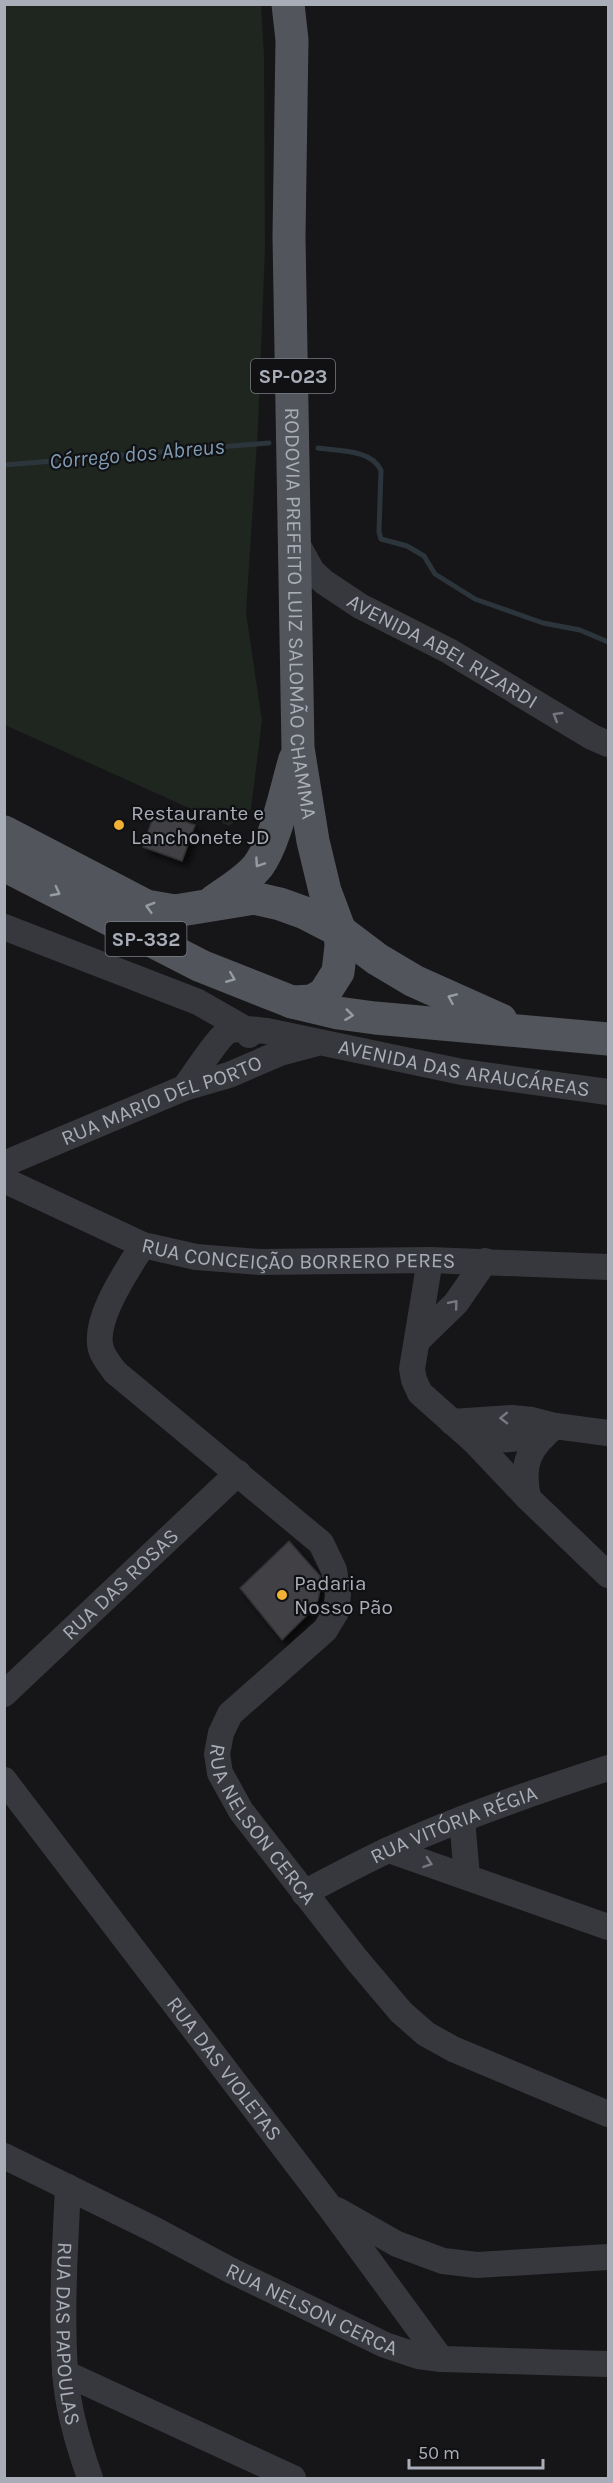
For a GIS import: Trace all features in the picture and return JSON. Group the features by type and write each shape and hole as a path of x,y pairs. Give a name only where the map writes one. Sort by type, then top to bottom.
{"main road":[{"name":"RODOVIA PREFEITO LUIZ SALOMÃO CHAMMA","path":"288,4 292,40 289,237 298,748 313,841 325,891 340,931"},
{"name":"SP-023","path":"208,904 245,879 259,865 274,829 298,748"},
{"name":"SP-332","path":"4,832 146,906 175,910 254,898 305,913 340,931 377,959 414,981 525,1030"},
{"path":"313,841 331,883 346,908 379,948 414,981"},
{"name":"SP-332","path":"4,865 201,966 292,1002 338,1013 609,1039"},
{"path":"292,1002 312,1001 324,994 332,984 340,960 340,931"}],"street":[{"name":"AVENIDA ABEL RIZARDI","path":"295,540 312,571 324,582 360,606 449,651 609,744"},
{"path":"4,927 198,1002 247,1030 251,1038 254,1065"},
{"path":"198,1002 216,1043 218,1059 229,1075"},
{"path":"184,1088 226,1032 247,1030"},
{"name":"AVENIDA DAS ARAUCÁREAS","path":"247,1030 267,1031 462,1072 609,1092"},
{"name":"RUA MARIO DEL PORTO","path":"4,1164 184,1088 229,1075 299,1047 319,1043"},
{"name":"RUA CONCEIÇÃO BORRERO PERES","path":"4,1180 143,1245 196,1257 260,1262 430,1260 609,1267"},
{"name":"RUA NELSON CERCA","path":"143,1245 124,1275 102,1321 100,1341 102,1352 115,1372 321,1543 334,1570 338,1594 336,1612 324,1630 230,1714 220,1733 218,1754 220,1773 241,1811 304,1893 401,2012 426,2034 453,2049 609,2114"},
{"path":"430,1260 412,1369 420,1393 475,1442 528,1498 609,1575"},
{"path":"417,1341 456,1303 485,1261"},
{"path":"452,1422 512,1418 532,1420 549,1431"},
{"path":"528,1498 524,1469 528,1456 549,1431"},
{"path":"475,1442 549,1431 609,1433"},
{"name":"RUA DAS ROSAS","path":"4,1694 238,1473"},
{"name":"RUA VITÓRIA RÉGIA","path":"304,1893 389,1850 462,1819 609,1768"},
{"name":"RUA DAS VIOLETAS","path":"4,1780 329,2206 441,2359"},
{"path":"462,1819 467,1877"},
{"path":"389,1850 609,1927"},
{"name":"RUA NELSON CERCA","path":"4,2156 155,2230 230,2270 385,2344 418,2356 441,2359 609,2364"},
{"name":"RUA DAS PAPOULAS","path":"68,2187 64,2284 65,2373 76,2438 90,2478"},
{"path":"329,2206 397,2244 443,2261 477,2265 609,2257"},
{"path":"65,2373 293,2478"}],"shaded area":[{"path":"4,5 261,5 264,55 265,249 258,426 246,613 262,721 251,809 229,826 5,725"}],"building":[{"path":"155,811 195,825 182,861 143,847"},
{"name":"Padaria Nosso Pão","path":"289,1541 320,1576 320,1589 318,1600 309,1613 282,1640 240,1588"}],"waterway":[{"name":"Córrego dos Abreus","path":"4,465 269,443"},
{"name":"Córrego dos Abreus","path":"318,448 362,455 370,458 381,470 379,532 381,539 407,546 424,556 435,574 475,599 543,623 580,630 608,642"}],"place":[{"name":"Restaurante e Lanchonete JD","path":"119,825"},
{"name":"Padaria Nosso Pão","path":"282,1595"}]}
